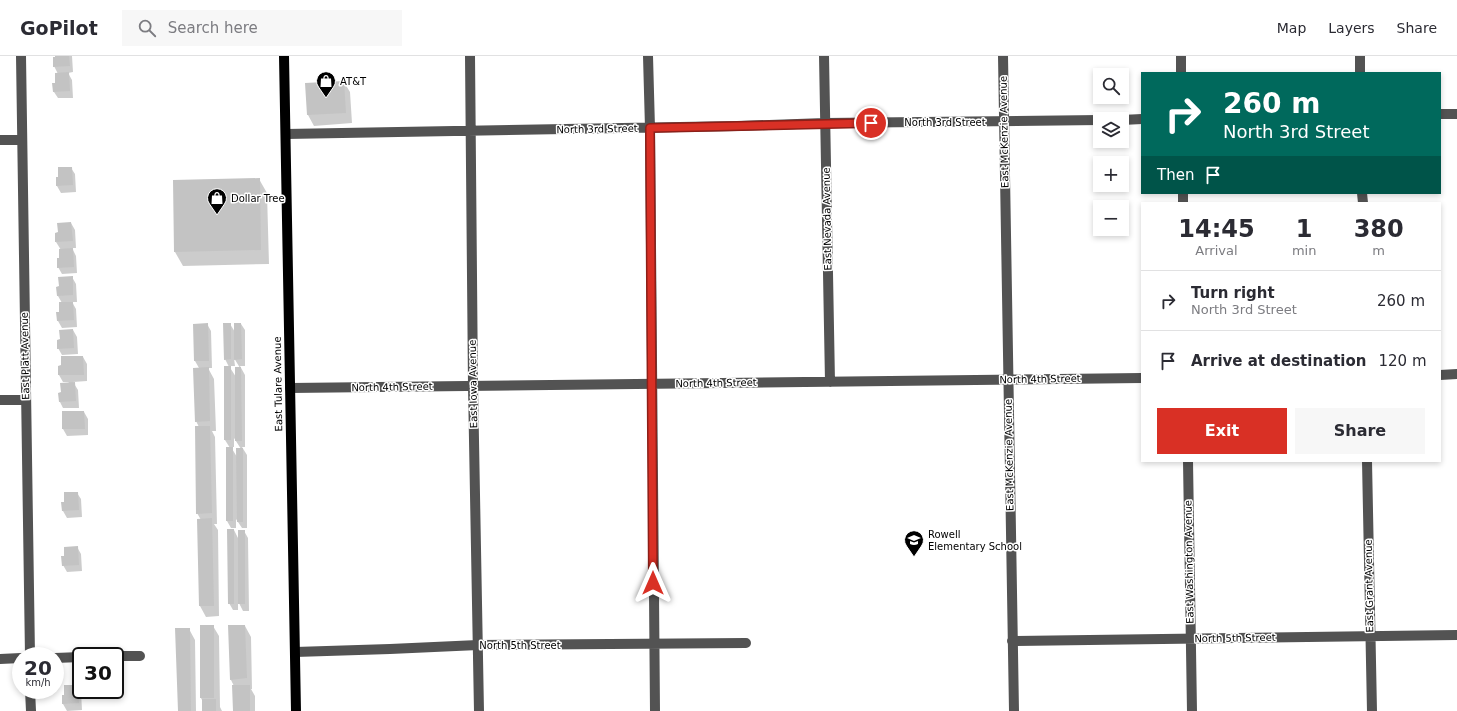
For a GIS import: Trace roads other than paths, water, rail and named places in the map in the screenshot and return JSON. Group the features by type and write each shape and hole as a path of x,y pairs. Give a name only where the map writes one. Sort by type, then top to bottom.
{"main road":[{"name":"East Tulare Avenue","path":"284,56 296,711"}],"street":[{"name":"East Platt Avenue","path":"21,56 30,647"},
{"name":"East Iowa Avenue","path":"470,56 473,386 479,711"},
{"path":"648,56 650,128 655,711"},
{"name":"East Nevada Avenue","path":"824,56 830,382"},
{"name":"East McKenzie Avenue","path":"1003,56 1014,711"},
{"path":"1181,56 1181,72"},
{"path":"1360,56 1360,72"},
{"path":"1441,114 1457,114"},
{"path":"1129,120 1141,119"},
{"name":"North 3rd Street","path":"286,134 650,128 825,123 1093,120"},
{"path":"0,140 22,140"},
{"path":"1441,375 1457,374"},
{"name":"North 4th Street","path":"290,388 1141,378"},
{"path":"0,400 26,400"},
{"name":"East Washington Avenue","path":"1188,462 1192,711"},
{"name":"East Grant Avenue","path":"1367,462 1372,711"},
{"name":"North 5th Street","path":"1012,641 1457,635"},
{"name":"North 5th Street","path":"295,652 478,645 746,642"},
{"path":"124,656 140,656"},
{"path":"0,659 12,658"},
{"path":"30,699 31,711"}],"place":[{"name":"AT&T","path":"326,98"},
{"name":"Dollar Tree","path":"217,215"},
{"name":"Rowell Elementary School","path":"914,557"}]}
